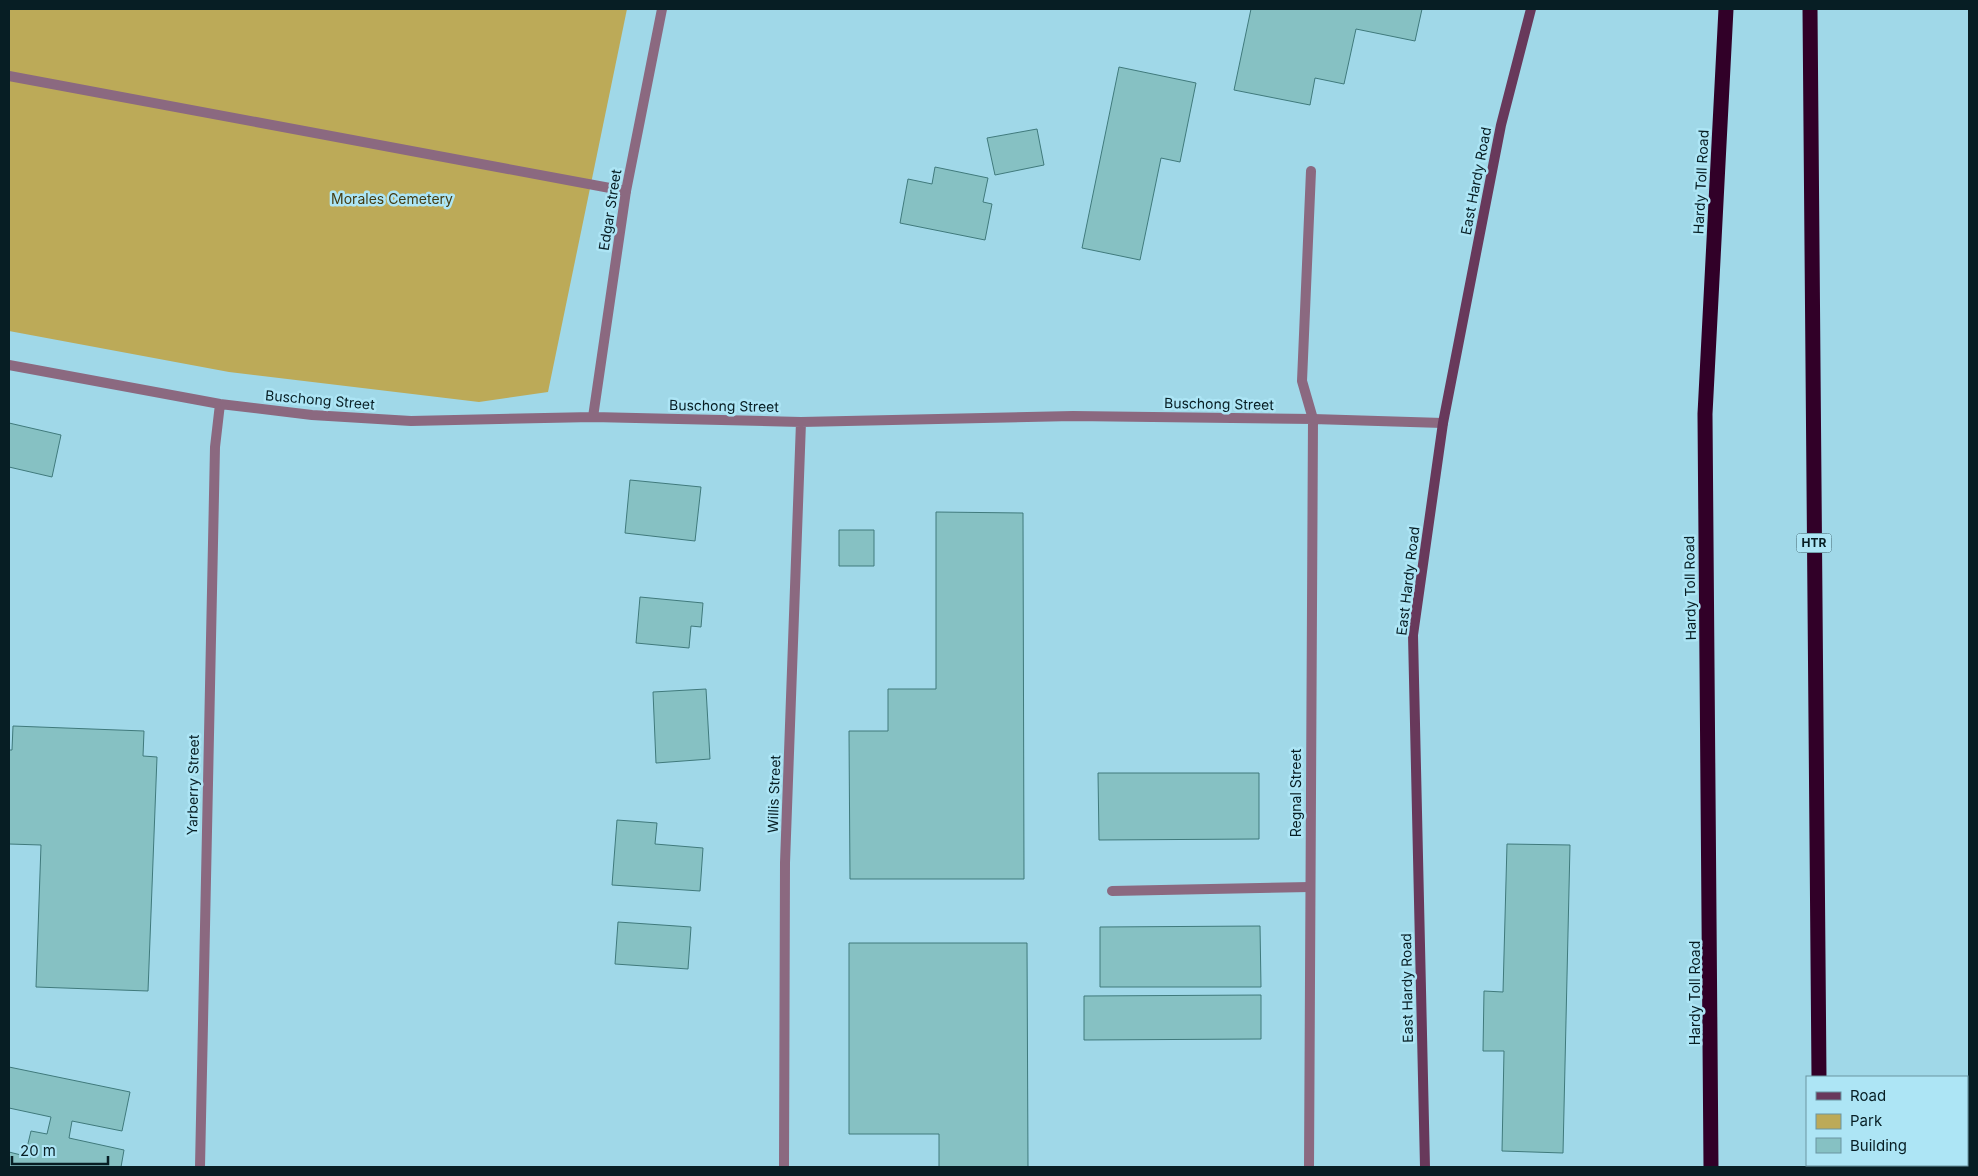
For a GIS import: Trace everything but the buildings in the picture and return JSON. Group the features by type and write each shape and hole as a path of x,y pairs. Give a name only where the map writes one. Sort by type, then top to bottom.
{"highway":[{"name":"Hardy Toll Road","path":"1711,1167 1705,414 1726,9"},
{"name":"HTR","path":"1810,9 1819,1076"}],"main road":[{"name":"East Hardy Road","path":"1425,1167 1413,635 1443,423 1501,125 1531,9"}],"street":[{"name":"Edgar Street","path":"593,417 626,191 662,9"},
{"path":"9,76 626,191"},
{"name":"Regnal Street","path":"1308,1167 1312,419 1302,381 1311,171"},
{"name":"Buschong Street","path":"9,365 220,404 312,415 411,421 593,417 800,422 1073,416 1312,419 1443,423"},
{"name":"Yarberry Street","path":"200,1167 215,447 220,404"},
{"name":"Willis Street","path":"784,1167 785,863 800,422"},
{"path":"1112,891 1310,887"}],"green space":[{"name":"Morales Cemetery","path":"9,9 627,9 548,392 479,402 229,372 9,331"}]}
